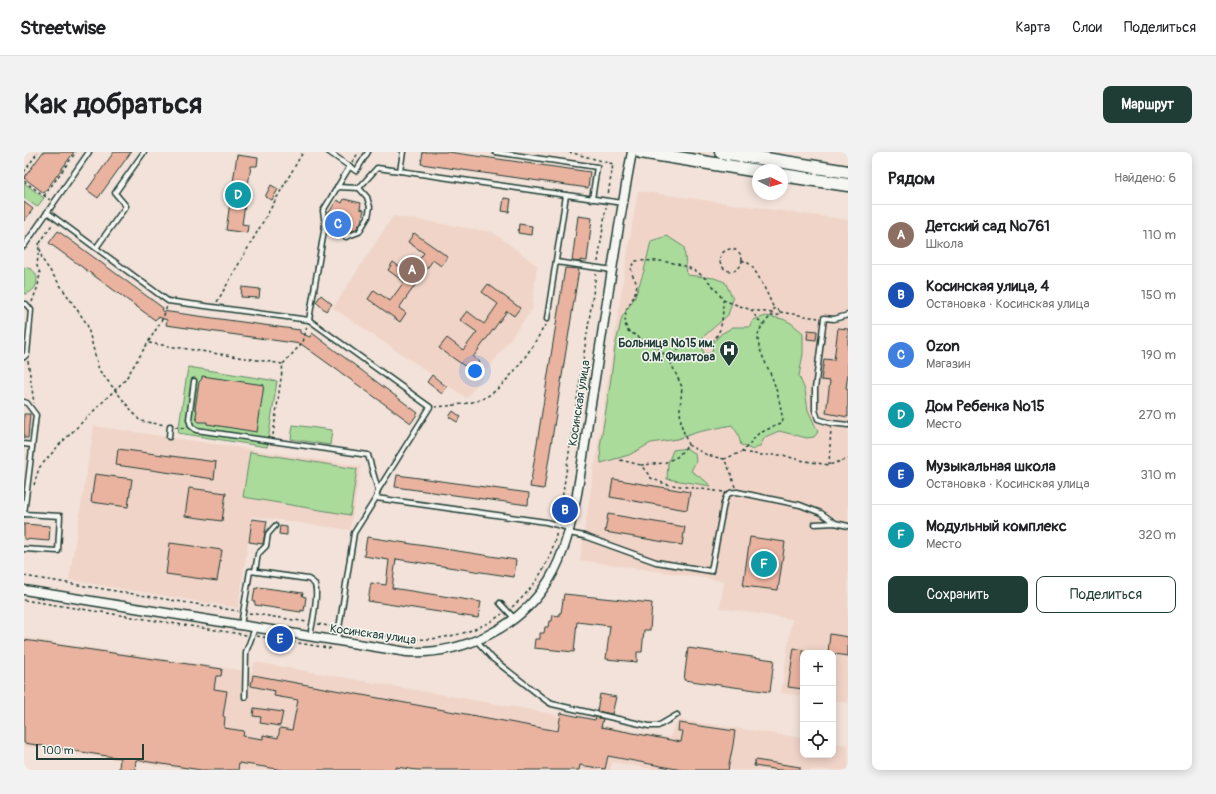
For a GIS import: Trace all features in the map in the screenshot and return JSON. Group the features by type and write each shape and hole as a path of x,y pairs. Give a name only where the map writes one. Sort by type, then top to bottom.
{"main road":[{"path":"641,152 752,170"},
{"path":"722,152 848,172"},
{"path":"788,176 848,185"}],"street":[{"name":"Косинская улица","path":"24,590 399,651 420,652 451,649 477,641 497,630 514,618 527,608 550,579 562,556 570,530 632,152"}],"lane":[{"path":"24,246 89,152"},
{"path":"96,248 126,206 115,193 144,152"},
{"path":"329,152 356,171 368,152"},
{"path":"400,171 404,152"},
{"path":"495,152 597,167 592,199"},
{"path":"309,320 325,225 323,211 350,166"},
{"path":"359,188 377,168 623,203"},
{"path":"325,225 346,238 359,232 368,217 370,207 367,197 359,188 337,187"},
{"path":"547,319 566,195"},
{"path":"47,212 168,301 309,320 430,407 378,490 376,498 354,533 337,641"},
{"path":"556,262 613,270"},
{"path":"24,304 26,304 31,310 26,356"},
{"path":"848,315 834,319 824,318 815,389 815,410 818,419 831,423 848,425"},
{"path":"194,381 189,419 191,426 196,430 368,454 378,490"},
{"path":"24,402 27,403 36,415 24,514 60,516 58,551 24,549"},
{"path":"169,437 170,426"},
{"path":"24,444 32,445"},
{"path":"376,498 546,522 558,525 656,562 711,570 724,503 726,496 730,492 737,492 800,505 821,513 835,523"},
{"path":"815,524 835,523 848,526"},
{"path":"255,571 258,554 266,546 268,534 276,526"},
{"path":"241,626 250,571 308,579 315,585 316,593 310,637"},
{"path":"500,603 514,618"},
{"path":"245,697 246,652 255,628"},
{"path":"477,641 493,659 552,704 632,723 654,726 662,724 677,715"}],"path":[{"path":"24,172 38,152"},
{"path":"44,196 76,152"},
{"path":"214,307 303,152"},
{"path":"350,166 359,152"},
{"path":"24,576 404,638 430,638 467,631 491,622 519,601 539,576 550,554 558,525 613,164 569,152"},
{"path":"24,181 53,203"},
{"path":"29,307 38,286 40,273 37,266 39,243 56,218"},
{"path":"39,243 42,258 87,324 98,370 140,421"},
{"path":"742,260 739,268 732,271 721,265 720,256 723,252 730,248 739,252 742,260 749,263 758,276 774,309"},
{"path":"669,359 676,351 688,345 711,342 718,334 721,324 723,300 710,281 696,271 671,262 653,260 635,261 631,267 632,274 637,284 636,290 626,310 625,324 628,331 658,348 669,359 682,387 680,409 681,424 688,446 707,455 724,459 742,452 758,434 784,422 774,380 763,357 757,338 762,325 771,316 774,309"},
{"path":"723,300 751,310 772,313"},
{"path":"774,309 778,308 780,312 824,318"},
{"path":"751,310 762,325"},
{"path":"33,487 38,468 59,444 124,380 148,343 165,312"},
{"path":"771,316 779,315 780,312"},
{"path":"430,407 463,404 484,399 503,384 536,341 547,319"},
{"path":"272,441 283,364 303,342 309,320"},
{"path":"148,343 283,364"},
{"path":"26,356 36,415"},
{"path":"829,465 831,423"},
{"path":"620,460 641,465 664,463 677,457 688,446"},
{"path":"742,452 761,455 783,455 799,460 829,465 848,459"},
{"path":"724,459 737,492"},
{"path":"641,465 651,478 665,484 718,492 730,492"}],"shaded area":[{"name":"Больница №15 им. О.М. Филатова","path":"638,191 848,220 848,703 836,701 836,650 800,650 800,696 781,693 792,619 720,608 724,581 580,560"},
{"path":"393,216 492,232 537,265 532,309 467,398 333,308"},
{"path":"94,426 361,466 350,530 252,516 238,608 69,580"},
{"path":"24,638 252,672 254,662 537,711 559,717 670,738 673,728 680,720 800,738 800,758 836,758 836,743 848,745 848,770 658,770 612,762 610,770 189,770 24,746"}],"green space":[{"path":"24,183 44,198 37,207 24,198"},
{"path":"667,236 684,247 687,275 714,278 725,282 733,299 728,315 703,337 701,343 704,354 712,353 713,343 721,334 733,327 751,327 753,320 766,316 783,319 791,323 803,333 803,354 799,376 805,390 808,410 818,432 814,437 807,438 779,431 765,437 760,446 753,450 741,445 738,434 732,425 698,432 677,439 651,443 629,455 601,463 600,447 615,347 622,317 635,297 644,271 651,241"},
{"path":"24,267 31,269 34,272 37,280 32,291 24,294"},
{"path":"188,367 277,381 267,447 178,433"},
{"path":"293,425 332,430 330,445 291,439"},
{"path":"686,448 695,454 696,461 691,471 711,486 667,479 668,463 673,450"},
{"path":"250,452 357,469 350,515 243,497"}],"building":[{"path":"43,152 74,152 44,193 24,178"},
{"path":"114,152 131,152 98,198 87,190"},
{"path":"423,152 448,152 590,172 588,188 421,164"},
{"path":"237,155 258,158 257,166 251,166 242,224 248,225 247,233 226,230"},
{"path":"271,185 278,189 272,200 265,197"},
{"path":"504,198 511,199 509,212 502,211"},
{"path":"344,199 361,203 360,209 364,210 361,222 356,229 351,231 348,229 344,232 331,221 333,217 328,214 337,200 342,203"},
{"path":"24,202 33,209 24,221"},
{"path":"578,216 592,218 587,261 580,260 580,262 572,261"},
{"path":"519,224 532,226 531,235 518,233"},
{"path":"58,231 163,308 162,311 300,330 300,333 310,337 312,333 418,413 411,423 301,344 166,325 167,320 158,317 155,320 49,243"},
{"path":"414,233 448,257 441,266 433,260 399,308 406,313 400,322 368,299 374,290 390,301 404,282 388,270 393,262 409,274 424,253 408,242"},
{"path":"565,268 579,269 544,489 530,487"},
{"path":"488,284 520,308 514,316 507,311 473,357 480,362 473,372 439,348 447,338 463,350 477,332 460,320 467,311 484,324 498,304 482,292"},
{"path":"242,287 260,289 259,298 241,297"},
{"path":"321,295 332,304 326,311 316,302"},
{"path":"838,328 848,329 848,374 846,388 848,389 848,417 826,413 830,381 821,380 824,359 834,360"},
{"path":"808,330 817,331 816,340 807,339"},
{"path":"432,375 447,387 442,394 427,382"},
{"path":"202,376 264,385 257,432 207,424 207,422 199,422 197,420 197,410 195,409 199,382 202,379"},
{"path":"453,411 461,417 457,422 449,417"},
{"path":"24,414 30,414 28,438 24,438"},
{"path":"118,449 216,462 214,479 116,465"},
{"path":"95,474 132,479 128,507 91,502"},
{"path":"397,475 529,493 528,505 395,487"},
{"path":"613,479 690,492 687,510 610,497"},
{"path":"189,488 226,493 222,521 185,516"},
{"path":"608,514 685,527 682,545 605,532"},
{"path":"252,519 267,521 263,544 249,542"},
{"path":"24,524 50,526 49,541 24,539"},
{"path":"280,526 287,527 287,535 279,534"},
{"path":"367,537 516,560 514,577 396,559 392,588 481,602 478,618 368,601 371,583 386,585 389,560 364,556"},
{"path":"750,537 785,542 778,590 743,586"},
{"path":"170,543 222,550 217,581 166,574"},
{"path":"258,587 303,593 302,596 306,597 304,611 301,610 301,612 255,605 255,602 253,601 255,588 257,589"},
{"path":"564,594 652,603 650,630 644,630 642,652 637,652 637,662 606,659 610,626 577,622 574,652 534,648 535,639 540,639 540,633 544,633 545,627 548,627 549,621 552,621 553,615 559,616 559,613 561,613"},
{"path":"830,634 848,637 848,656 836,654 836,650 828,650"},
{"path":"24,640 222,669 221,676 216,676 214,689 227,691 223,716 225,717 224,728 244,731 243,736 263,739 263,735 278,738 280,728 292,730 298,700 274,696 275,691 251,686 253,675 558,731 561,713 595,720 596,717 603,719 601,727 681,742 683,731 678,731 679,723 735,731 728,770 682,770 608,756 605,769 580,765 579,770 417,770 396,767 396,770 284,770 239,763 238,770 201,770 136,760 135,770 119,769 120,758 24,743"},
{"path":"688,648 774,660 770,692 684,680"},
{"path":"794,648 803,650 800,650 800,689 788,687"},
{"path":"600,694 616,697 612,714 597,711"},
{"path":"254,708 283,712 280,726 260,723 261,717 253,716"},
{"path":"755,760 800,767 800,770 779,770 754,766"}],"place":[{"name":"Дом Ребенка №15","path":"238,195"},
{"name":"Ozon","path":"338,224"},
{"name":"Детский сад №761","path":"412,270"},
{"name":"Больница №15 им. О.М. Филатова","path":"729,367"},
{"name":"Косинская улица, 4","path":"565,510"},
{"name":"Модульный комплекс","path":"764,564"},
{"name":"Музыкальная школа","path":"280,639"}]}
